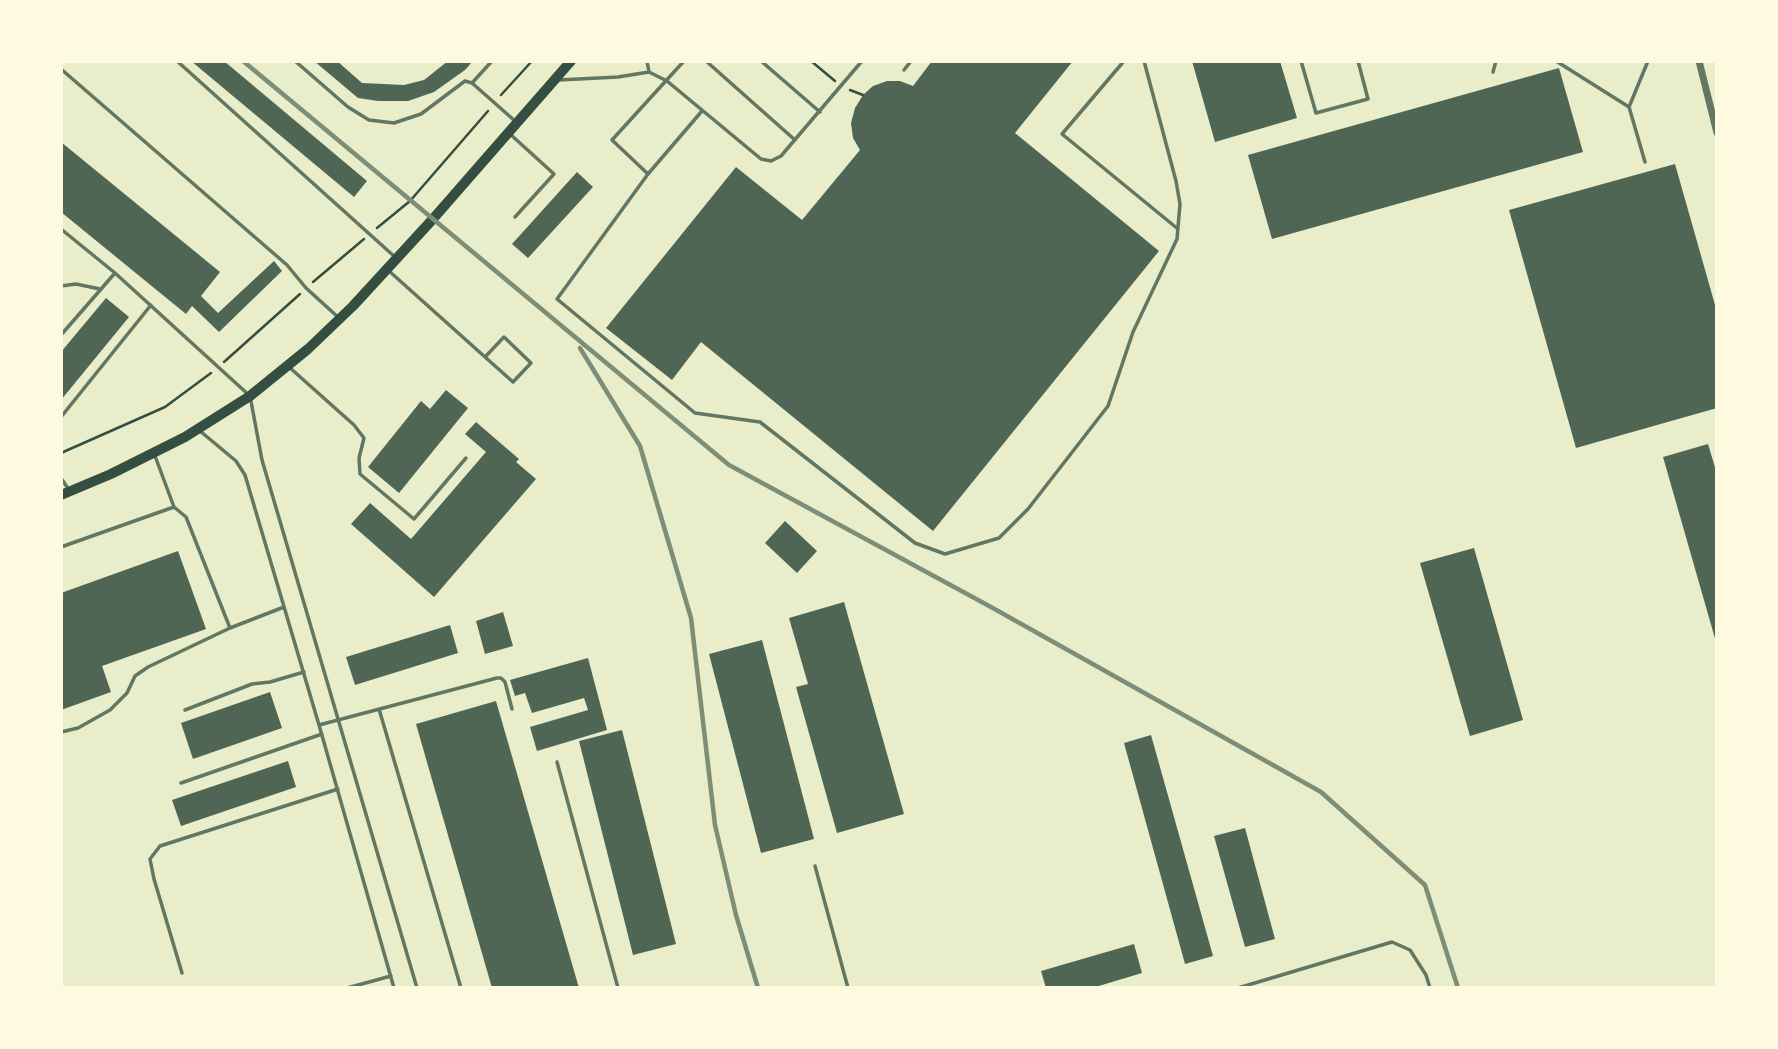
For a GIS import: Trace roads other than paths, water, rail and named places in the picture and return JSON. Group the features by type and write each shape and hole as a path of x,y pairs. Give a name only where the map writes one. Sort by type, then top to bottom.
{"main road":[{"path":"65,493 154,454 198,429 250,396 288,366 340,319 387,270 570,61"}],"street":[{"path":"1699,61 1717,133"}],"lane":[{"path":"177,61 397,259"},
{"path":"295,61 348,107 369,120 394,123 421,114 465,81 472,83 517,122"},
{"path":"472,83 492,61"},
{"path":"647,61 649,72"},
{"path":"648,174 612,140 684,61"},
{"path":"706,61 795,140"},
{"path":"761,61 820,112"},
{"path":"554,80 596,80 649,72 667,81 766,161 776,159 820,112 861,63 855,61"},
{"path":"904,70 911,61"},
{"path":"1124,61 1062,134 1178,229"},
{"path":"702,111 648,174 557,299 695,413 760,422 915,543 945,554 999,537 1028,509 1108,406 1133,332 1177,239 1180,204 1175,176 1144,61"},
{"path":"1301,61 1316,113 1368,99 1358,61"},
{"path":"1493,72 1496,61"},
{"path":"1556,61 1629,107"},
{"path":"1645,162 1629,107 1648,61"},
{"path":"61,69 287,265 306,288 340,319"},
{"path":"508,132 554,174 515,217"},
{"path":"61,229 115,273 250,396 262,460 417,988"},
{"path":"387,270 513,382 531,363 504,337 485,357"},
{"path":"61,335 115,273"},
{"path":"61,286 76,284 100,289"},
{"path":"61,417 151,305"},
{"path":"288,366 354,425 364,438 359,458 360,474 414,519 466,458"},
{"path":"198,429 236,461 245,475 394,988"},
{"path":"154,454 174,507"},
{"path":"61,478 65,493"},
{"path":"61,547 174,507 180,509 186,516 230,628"},
{"path":"61,732 78,727 110,710 127,693 135,676 148,667 230,628 284,607"},
{"path":"185,710 252,684 304,672"},
{"path":"319,725 497,678 505,682 512,709"},
{"path":"379,709 461,988"},
{"path":"181,783 322,734"},
{"path":"557,762 618,988"},
{"path":"183,973 150,859 160,846 338,789"},
{"path":"815,866 848,988"},
{"path":"1238,988 1392,942 1410,950 1426,975 1430,988"},
{"path":"347,988 391,976"}],"railway":[{"path":"243,61 729,465 991,607 1321,792 1425,885 1458,988"},
{"path":"580,348 640,446 691,618 715,825 736,915 758,988"}]}
